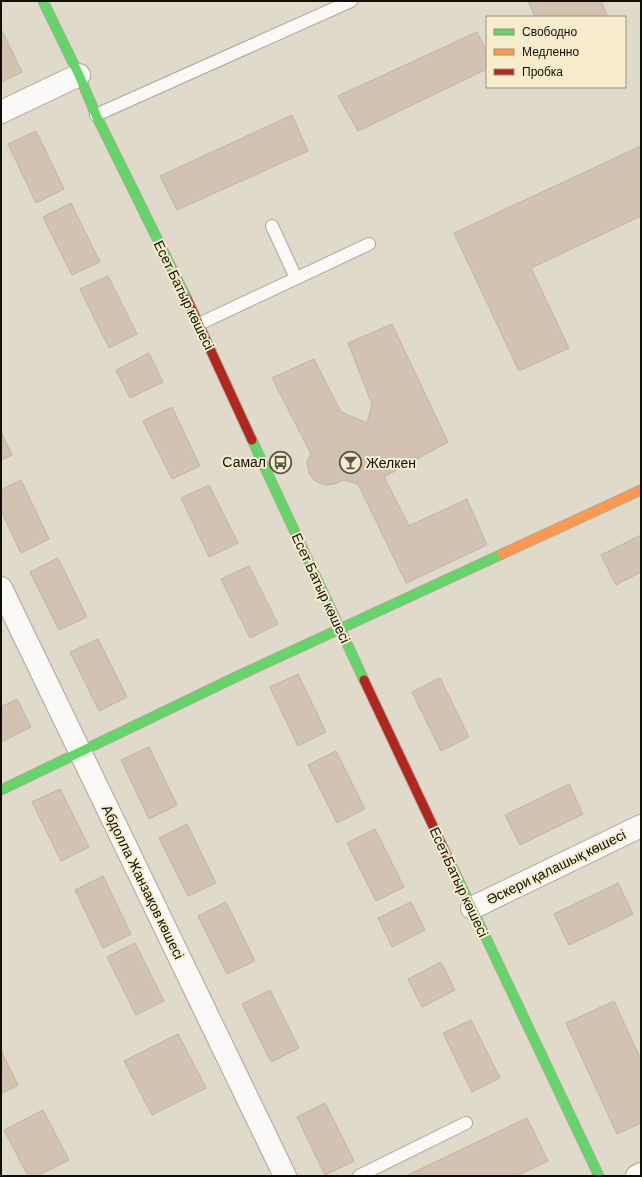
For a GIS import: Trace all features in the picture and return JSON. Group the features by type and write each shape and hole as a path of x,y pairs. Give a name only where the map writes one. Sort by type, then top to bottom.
{"street":[{"name":"Есет Батыр көшесі","path":"43,1 79,75 96,115 199,324 340,629 599,1176"},
{"path":"1,112 79,75"},
{"path":"1,790 340,629 641,490"},
{"name":"Абдолла Жанзақов көшесі","path":"1,588 284,1176"},
{"name":"Әскери қалашық көшесі","path":"472,908 641,826"},
{"path":"637,1176 641,1174"}],"lane":[{"path":"96,115 351,1"},
{"path":"272,226 296,278"},
{"path":"199,324 369,244"},
{"path":"359,1176 466,1123"}],"building":[{"path":"528,1 601,1 608,16 535,16"},
{"path":"1,29 22,72 1,82"},
{"path":"477,32 486,50 486,69 358,131 338,96"},
{"path":"292,115 308,151 177,210 160,176"},
{"path":"36,131 64,189 36,203 8,144"},
{"path":"641,146 641,216 531,268 569,348 519,371 454,233"},
{"path":"71,203 100,262 72,275 43,217"},
{"path":"108,276 137,334 109,348 80,289"},
{"path":"392,324 448,442 384,477 409,526 467,499 487,545 406,583 358,484 343,480 334,484 325,485 314,480 309,473 307,461 311,454 272,378 314,359 341,412 367,423 372,404 348,343"},
{"path":"149,353 163,382 130,398 116,370"},
{"path":"172,407 200,466 172,479 143,421"},
{"path":"1,432 12,455 1,460"},
{"path":"21,480 49,539 21,553 1,511 1,490"},
{"path":"209,485 238,543 209,557 181,498"},
{"path":"641,535 641,572 616,585 601,555"},
{"path":"58,558 87,617 59,630 30,572"},
{"path":"249,566 278,624 250,638 221,579"},
{"path":"98,639 127,697 99,711 70,652"},
{"path":"298,674 326,732 298,746 270,687"},
{"path":"440,678 469,737 441,751 412,692"},
{"path":"17,699 31,727 1,742 1,707"},
{"path":"149,747 177,805 149,819 121,760"},
{"path":"336,751 365,809 337,823 308,765"},
{"path":"569,784 583,814 520,845 505,815"},
{"path":"60,789 89,847 61,861 32,802"},
{"path":"187,824 216,883 188,896 159,838"},
{"path":"375,829 404,887 376,901 347,843"},
{"path":"103,876 131,934 103,948 75,890"},
{"path":"618,883 633,914 569,945 554,914"},
{"path":"226,902 255,961 227,974 198,916"},
{"path":"411,902 425,930 392,947 378,918"},
{"path":"135,943 164,1001 136,1015 107,957"},
{"path":"441,962 455,990 422,1007 408,979"},
{"path":"270,990 299,1048 271,1062 242,1004"},
{"path":"614,1001 641,1060 641,1123 617,1134 566,1023"},
{"path":"471,1020 500,1078 472,1092 443,1033"},
{"path":"178,1034 206,1088 152,1115 124,1061"},
{"path":"1,1051 18,1085 1,1094"},
{"path":"325,1103 354,1161 325,1175 297,1117"},
{"path":"43,1110 69,1160 37,1176 28,1176 4,1130"},
{"path":"527,1118 548,1161 516,1176 406,1176"}],"traffic: fast":[{"path":"43,1 79,75 96,115 187,299"},
{"path":"252,440 364,680"},
{"path":"1,790 240,675 502,554"},
{"path":"449,860 599,1176"}],"traffic: slow":[{"path":"502,554 641,490"}],"traffic: jam":[{"path":"187,299 252,440"},
{"path":"364,680 449,860"}],"place":[{"name":"Самал","path":"281,462"},
{"name":"Желкен","path":"350,463"}]}
